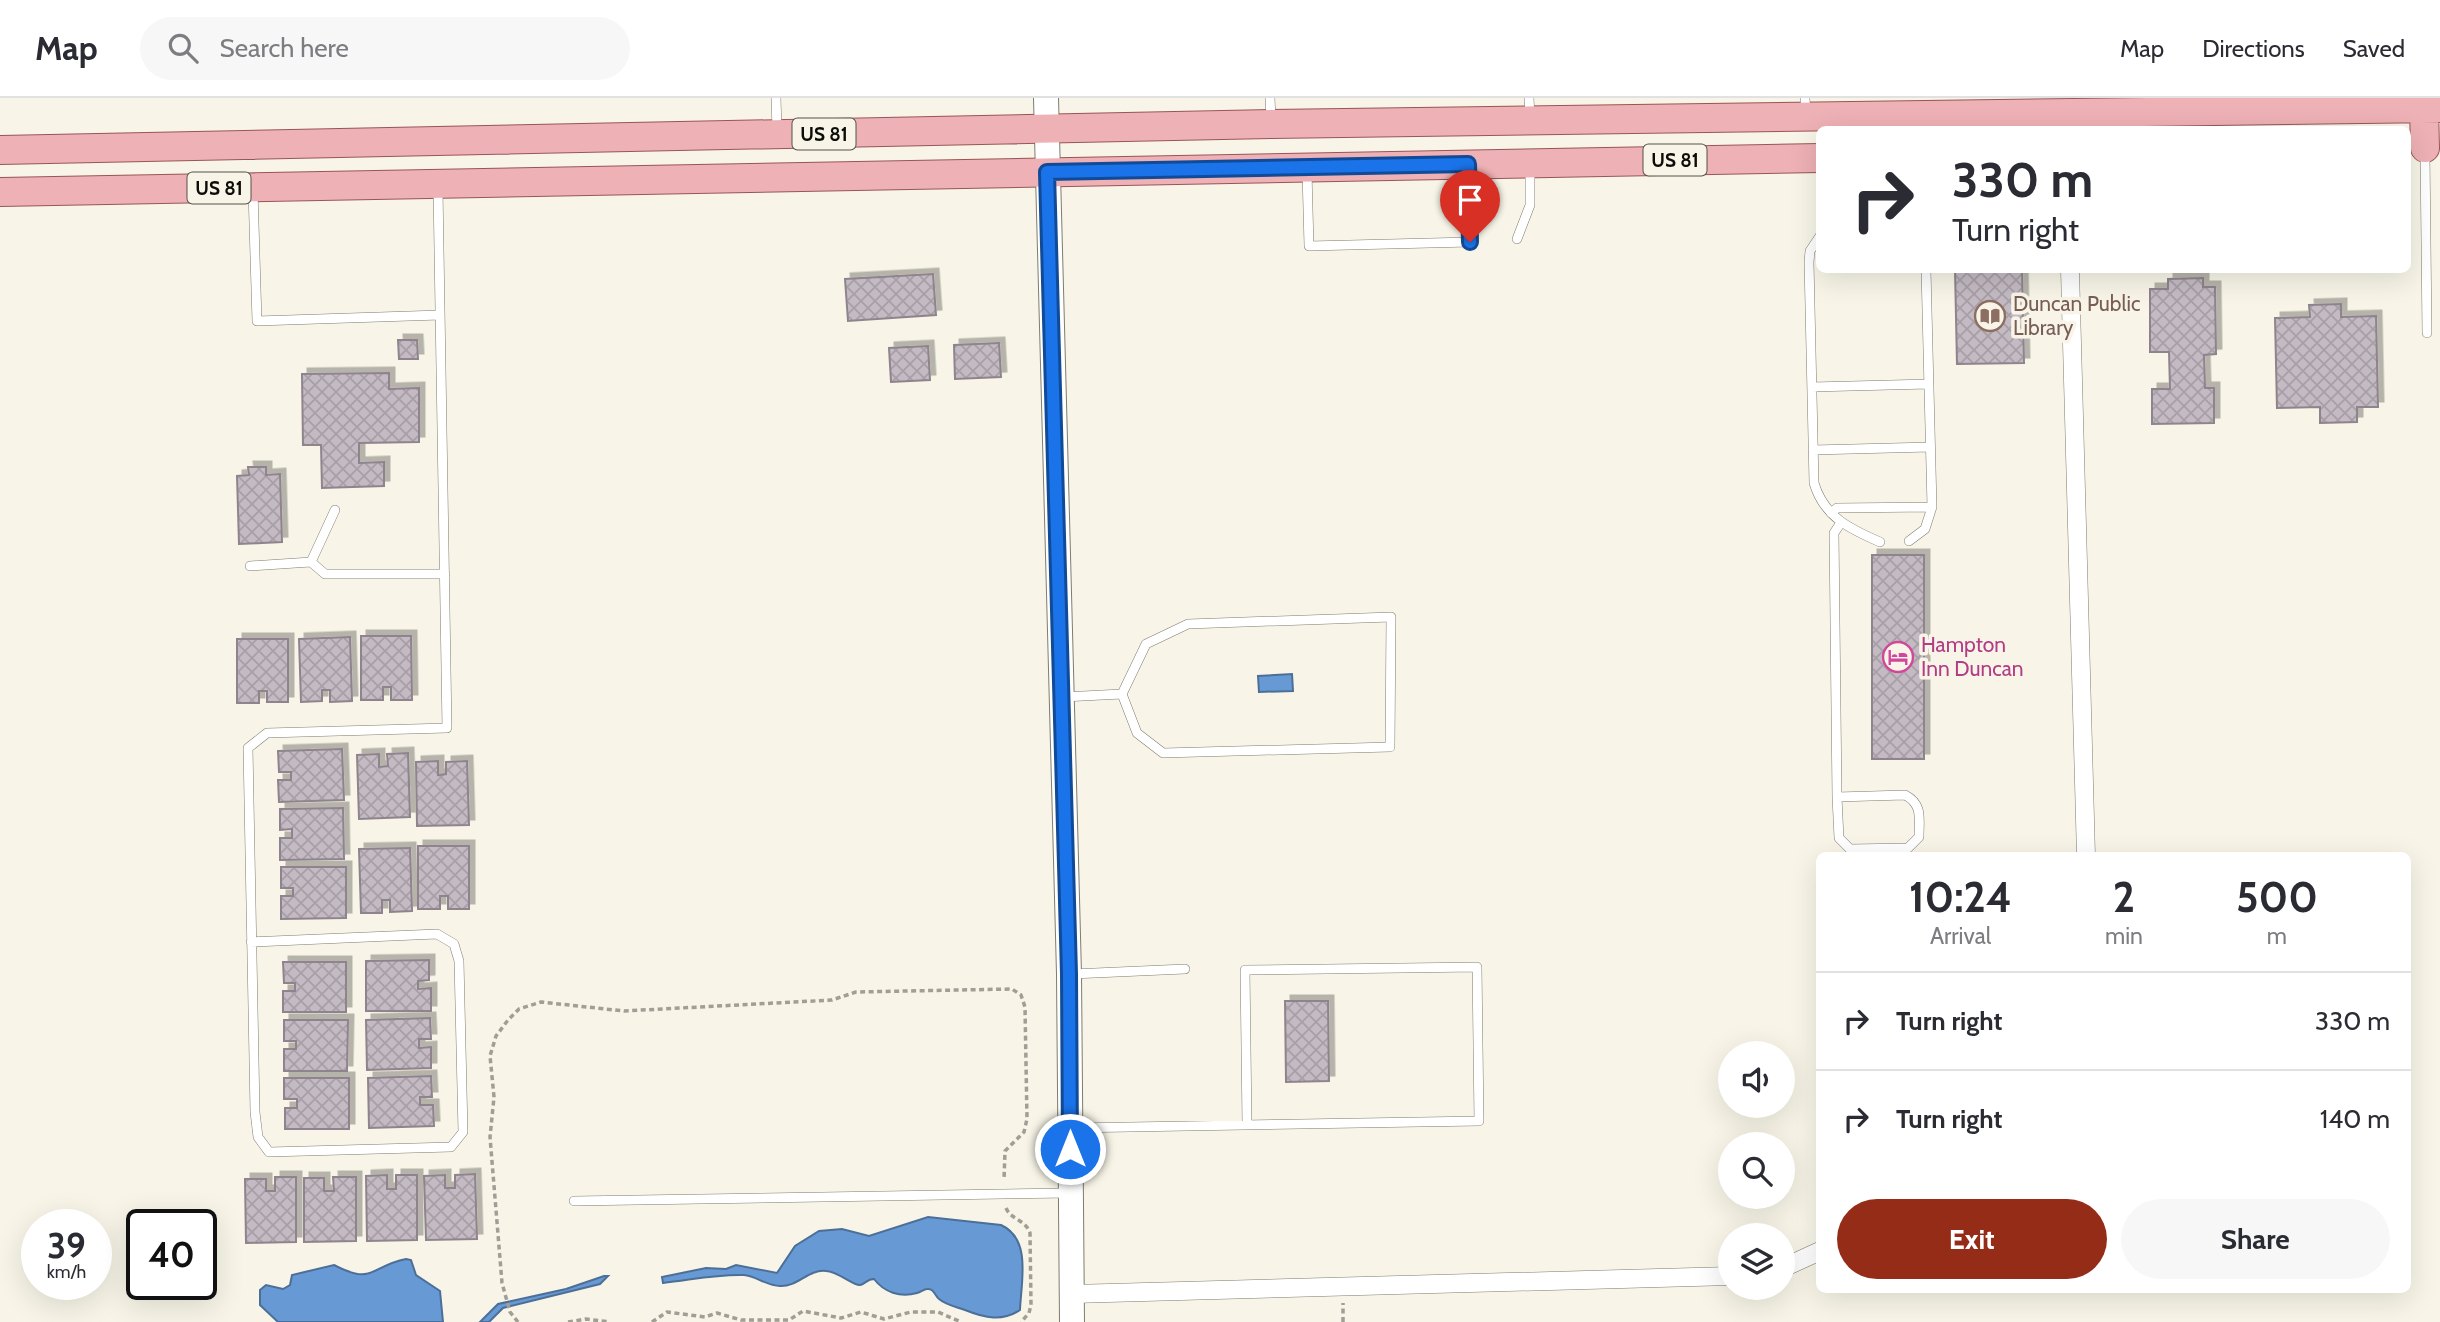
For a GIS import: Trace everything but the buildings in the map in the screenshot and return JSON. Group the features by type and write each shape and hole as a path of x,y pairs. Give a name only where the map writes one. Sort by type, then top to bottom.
{"main road":[{"name":"US 81","path":"0,150 1047,130 1271,111 1805,107 2089,120 2360,103 2429,105"},
{"path":"2424,148 2429,105"},
{"path":"1529,110 1530,163"},
{"path":"437,141 438,184"},
{"name":"US 81","path":"0,192 1816,158"}],"street":[{"path":"1046,98 1069,974 1072,1322"},
{"path":"2070,273 2085,852"},
{"path":"1795,1262 1816,1253"},
{"path":"1072,1294 1718,1276"}],"lane":[{"path":"776,98 777,135"},
{"path":"2424,148 2427,333"},
{"path":"1517,239 1530,205 1530,163"},
{"path":"1307,167 1309,246 1470,242 1468,164"},
{"path":"251,942 436,934 454,944 458,961 463,1132 451,1146 270,1152 258,1137 255,1112 251,942 248,748 267,733 447,728 438,184"},
{"path":"253,187 257,321 440,315"},
{"path":"1816,242 1810,251 1809,262 1814,483 1817,495 1840,524 1880,542"},
{"path":"1909,541 1925,529 1932,506 1926,273"},
{"path":"1812,387 1929,384"},
{"path":"1813,450 1930,447"},
{"path":"1830,513 1837,508 1932,506"},
{"path":"311,562 335,510"},
{"path":"1838,797 1905,795 1913,799 1919,811 1919,836 1908,848 1850,849 1839,838 1838,797 1834,533 1840,524"},
{"path":"250,566 311,562 325,574 445,574"},
{"path":"1391,617 1390,747 1163,753 1137,733 1122,694 1146,644 1188,624 1391,617"},
{"path":"1061,697 1122,694"},
{"path":"1069,1128 1479,1121 1477,967 1245,971 1247,1124"},
{"path":"1069,974 1185,969"},
{"path":"575,1201 1070,1193"}],"path":[{"path":"518,1322 510,1312 506,1298 495,1224 490,1137 494,1097 490,1056 501,1028 519,1009 528,1004 554,1002 624,1011 832,1000 856,992 1012,989 1021,995 1025,1007 1027,1119 1024,1132 1005,1151 1004,1181"},
{"path":"1006,1208 1009,1214 1027,1226 1030,1233 1031,1305 1029,1313 1021,1322"},
{"path":"652,1322 667,1312 705,1317 717,1313 741,1320 789,1320 803,1311 841,1318 861,1312 884,1319 911,1312 938,1312 961,1322"},
{"path":"568,1322 586,1319 610,1322"}],"water":[{"path":"1292,674 1293,691 1259,692 1258,676"},
{"path":"928,1217 1001,1225 1011,1232 1021,1251 1023,1274 1020,1310 1007,1316 986,1317 945,1303 929,1289 918,1293 899,1294 878,1284 874,1279 857,1285 826,1271 814,1273 786,1286 744,1275 663,1283 662,1277 706,1268 726,1269 736,1265 777,1273 795,1246 819,1231 842,1229 869,1236"},
{"path":"406,1259 411,1260 416,1275 440,1291 443,1322 278,1322 260,1305 260,1290 266,1285 283,1289 290,1285 292,1275 334,1265 357,1274 365,1274"},
{"path":"608,1276 600,1284 503,1308 489,1322 480,1322 498,1304 566,1289"}],"place":[{"name":"Duncan Public Library","path":"1990,316"},
{"name":"Hampton Inn Duncan","path":"1898,657"}],"route":[{"path":"1070,1149 1069,974 1047,172 1468,164 1470,242"}]}
